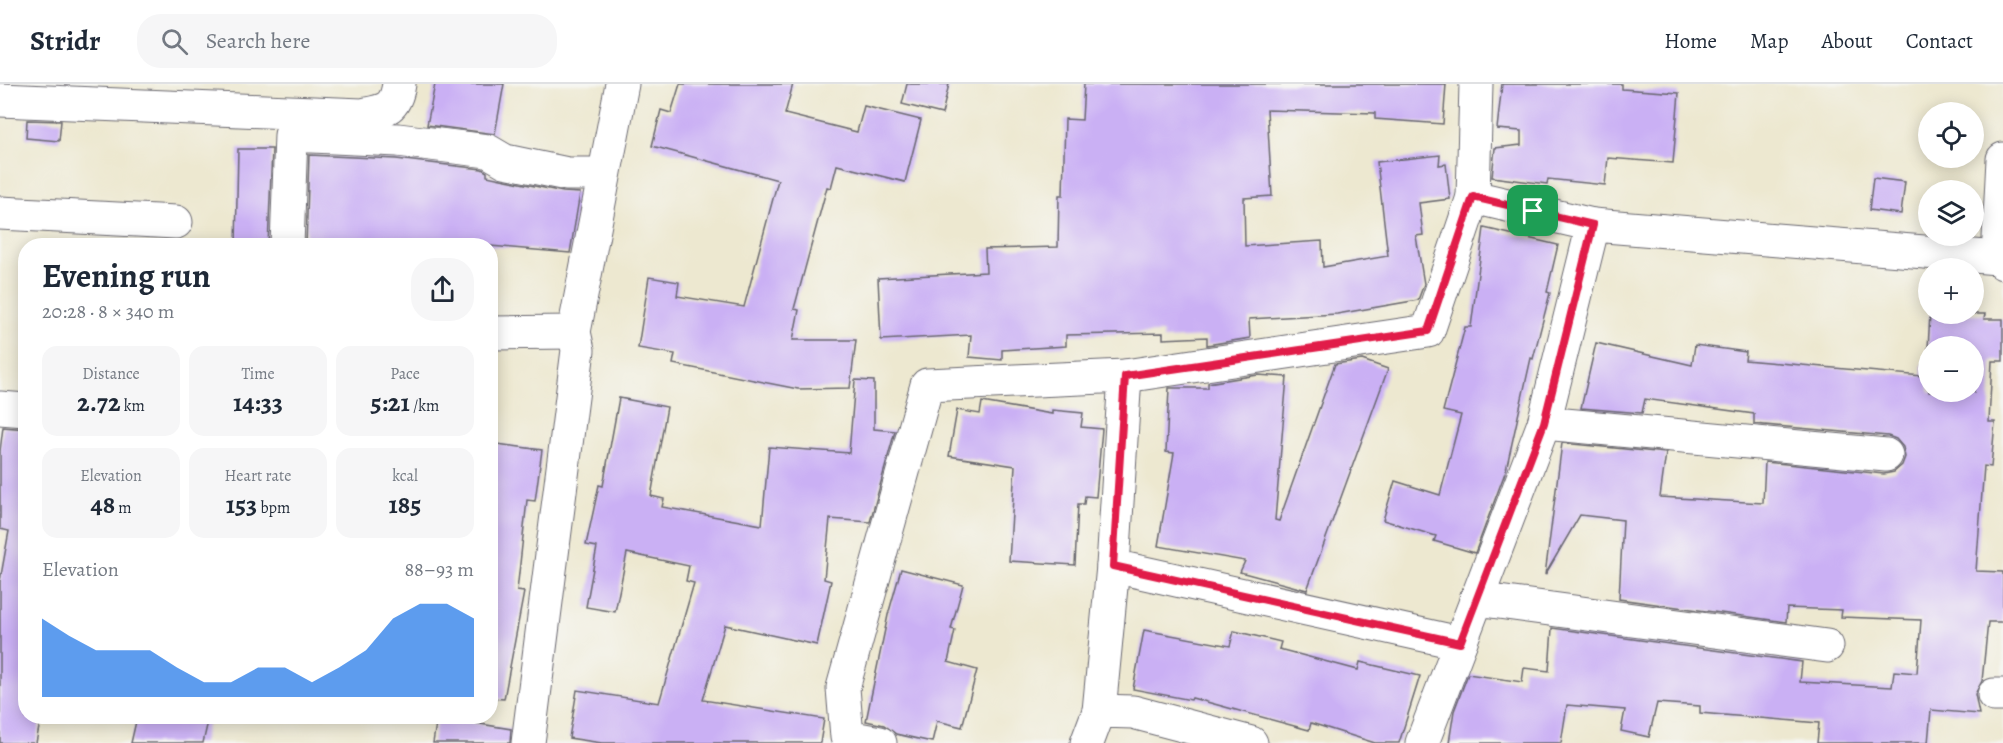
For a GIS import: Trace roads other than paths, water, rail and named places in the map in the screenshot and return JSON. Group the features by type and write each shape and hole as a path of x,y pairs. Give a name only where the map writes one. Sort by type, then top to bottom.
{"street":[{"path":"0,100 362,115 386,110 396,100 399,84"},
{"path":"528,743 578,350 574,332 622,84"},
{"path":"880,743 847,737 843,688 927,385 1125,376 1428,331 1473,197 1476,84"},
{"path":"287,238 291,135 398,140 488,151 506,161 567,174 603,174"},
{"path":"1473,197 1593,225 2001,260 2003,159"},
{"path":"0,213 176,222"},
{"path":"1422,743 1544,423 1593,225"},
{"path":"498,333 574,332"},
{"path":"1087,743 1099,711 1113,566 1125,376"},
{"path":"0,408 18,409"},
{"path":"1544,423 1886,455"},
{"path":"1113,566 1460,643"},
{"path":"1476,600 1827,646"},
{"path":"1099,711 1132,712 1251,743"}]}
